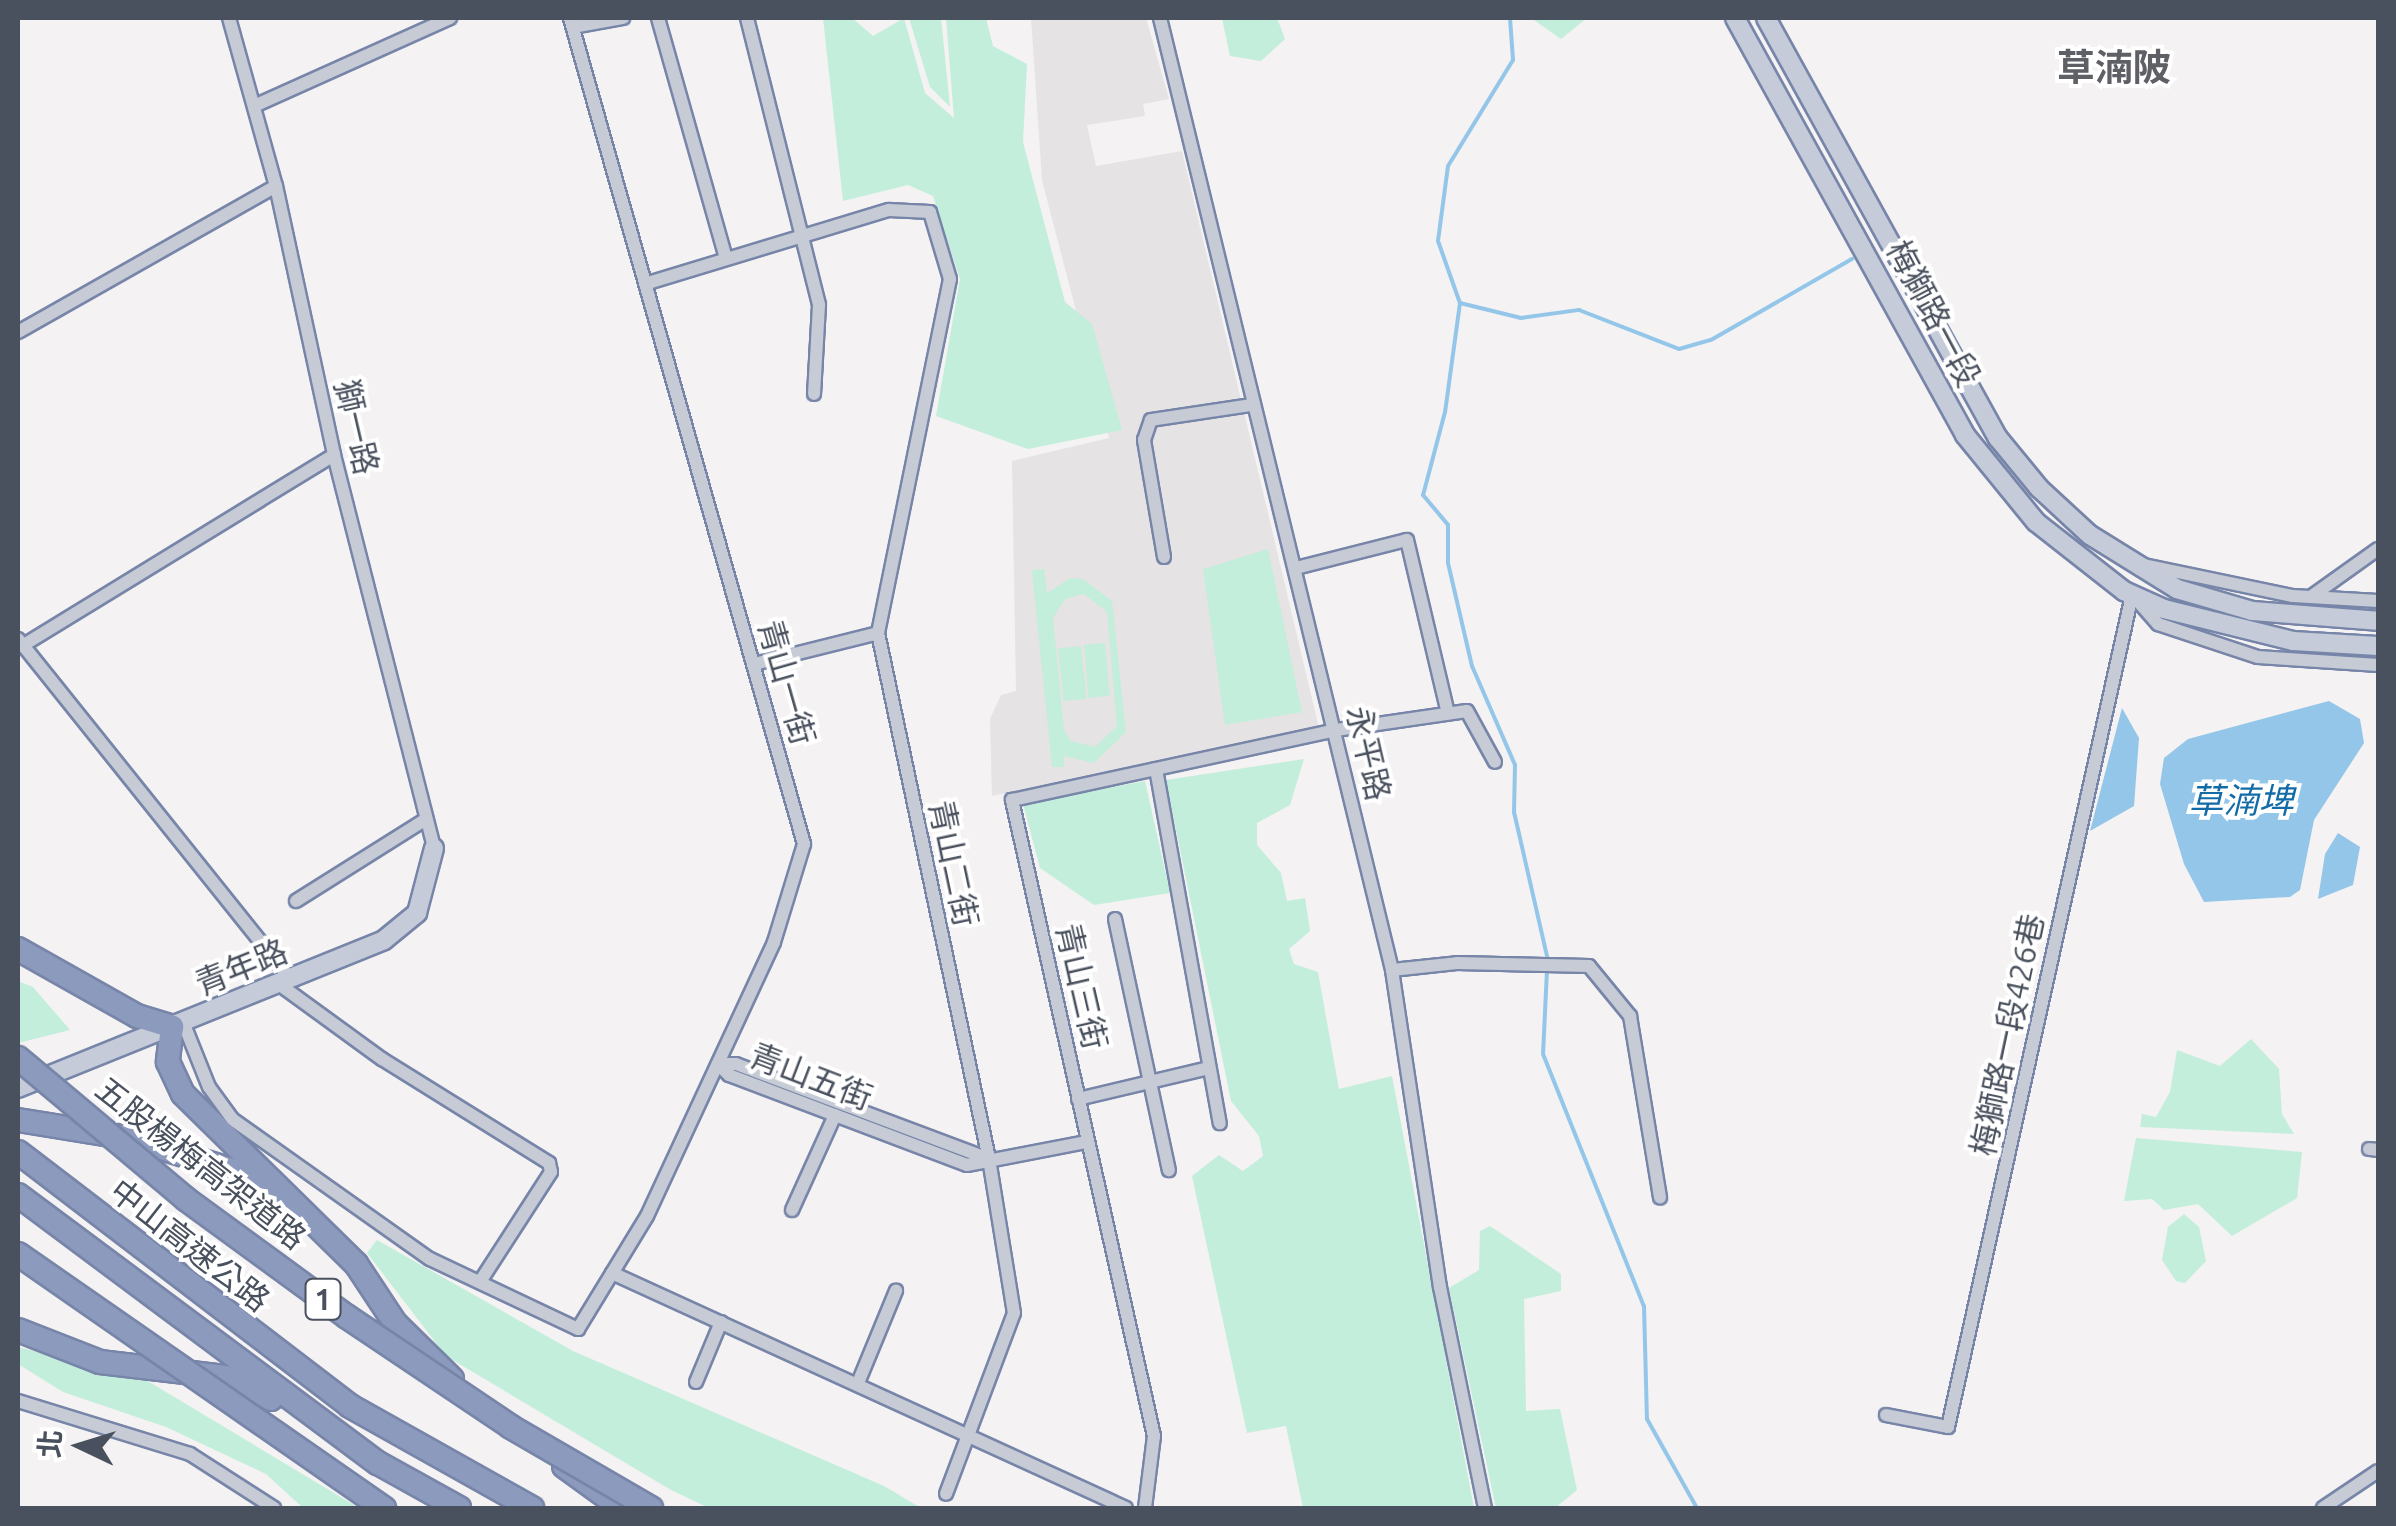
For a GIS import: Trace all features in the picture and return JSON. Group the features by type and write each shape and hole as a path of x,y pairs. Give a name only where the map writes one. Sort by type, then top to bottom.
{"highway":[{"path":"18,949 137,1016 178,1025 168,1062 183,1094 263,1179 356,1264 396,1323 442,1371 622,1508"},
{"name":"五股楊梅高架道路","path":"18,1058 186,1199 346,1316 511,1428 651,1508"},
{"path":"18,1120 128,1138 263,1179"},
{"name":"中山高速公路","path":"18,1152 350,1406 532,1508"},
{"name":"中山高速公路","path":"18,1195 378,1463 459,1508"},
{"path":"18,1254 384,1508"},
{"path":"18,1314 39,1340"},
{"path":"18,1330 100,1362 225,1377 378,1463"}],"street":[{"name":"獅一路","path":"229,18 276,186 334,455 434,848"},
{"path":"254,106 446,18"},
{"path":"572,22 623,18"},
{"path":"658,18 726,259"},
{"path":"746,18 819,305 814,394"},
{"name":"永平路","path":"1160,18 1392,970 1440,1288 1485,1508"},
{"name":"梅獅路一段","path":"1735,18 1965,435 2036,522 2132,595 2158,624 2258,657 2378,666"},
{"name":"梅獅路一段","path":"1766,18 1998,438 2038,488 2133,564 2177,589 2252,610 2378,621"},
{"name":"青山一街","path":"480,1280 578,1329 647,1216 718,1064 774,942 804,844 572,22"},
{"path":"18,332 276,186"},
{"name":"青山二街","path":"802,234 889,210 930,212 950,279 878,633 989,1159 1014,1313 968,1433"},
{"path":"648,284 802,234"},
{"path":"1164,557 1144,440 1150,420 1252,404"},
{"path":"178,1025 209,1087 232,1119 430,1258 480,1280 551,1172 548,1163 382,1059 286,982 20,643 334,455"},
{"path":"1296,568 1407,540 1448,714 1467,710 1495,762"},
{"path":"2310,597 2378,549"},
{"name":"梅獅路一段","path":"2133,564 2293,596 2378,601"},
{"name":"梅獅路一段","path":"2132,595 2164,609 2293,641 2378,646"},
{"name":"梅獅路一段426巷","path":"1886,1415 1948,1427 2132,595"},
{"path":"754,664 878,633"},
{"name":"青山三街","path":"1145,1508 1154,1436 1012,800 1336,730 1448,714"},
{"path":"1156,769 1220,1123"},
{"path":"296,901 426,819"},
{"name":"青年路","path":"18,1088 384,940 418,913 434,848"},
{"path":"1115,919 1169,1170"},
{"path":"1392,970 1538,963 1589,966 1630,1016 1660,1198"},
{"name":"青山五街","path":"718,1064 736,1064 989,1159"},
{"name":"青山五街","path":"718,1064 728,1075 967,1165 1087,1142"},
{"path":"1078,1098 1209,1068"},
{"path":"792,1210 835,1115"},
{"path":"612,1273 1126,1508"},
{"path":"858,1384 896,1292"},
{"path":"696,1382 722,1322"},
{"path":"18,1402 190,1454 274,1508"},
{"path":"946,1494 968,1433"},
{"path":"2323,1508 2378,1471"}],"shaded area":[{"path":"1031,18 1146,18 1169,99 1143,104 1145,116 1087,125 1096,166 1182,151 1319,728 992,796 990,719 1001,695 1016,691 1012,461 1109,438 1042,180"}],"green space":[{"path":"823,18 852,18 873,36 904,18 925,93 954,118 946,18 986,18 993,46 1027,64 1023,142 1065,302 1092,324 1122,430 1028,449 936,416 960,279 933,196 908,185 843,201"},
{"path":"909,18 941,18 950,107 930,87"},
{"path":"1222,18 1277,18 1285,39 1261,61 1230,56"},
{"path":"1531,18 1587,18 1561,39"},
{"path":"1268,549 1302,712 1225,725 1203,569"},
{"path":"1044,569 1047,593 1070,578 1083,579 1112,601 1126,732 1094,763 1064,756 1064,767 1052,767 1032,570","holes":["1084,594 1107,612 1117,726 1095,747 1071,741 1064,730 1053,618 1065,599"]},
{"path":"1105,643 1110,696 1089,698 1084,645"},
{"path":"1081,646 1087,699 1064,701 1058,648"},
{"path":"1304,759 1290,805 1257,823 1257,845 1281,873 1287,901 1305,898 1310,931 1289,949 1294,964 1318,972 1339,1089 1392,1076 1474,1508 1303,1508 1286,1426 1247,1433 1192,1176 1219,1155 1243,1171 1263,1156 1259,1136 1231,1101 1166,780"},
{"path":"1145,781 1170,893 1094,905 1040,868 1023,804"},
{"path":"18,981 33,987 70,1030 18,1043"},
{"path":"2251,1039 2279,1069 2282,1114 2294,1134 2140,1127 2142,1114 2156,1117 2170,1092 2177,1050 2220,1066"},
{"path":"2136,1138 2302,1152 2297,1198 2232,1236 2198,1204 2164,1210 2152,1199 2124,1201"},
{"path":"2184,1214 2199,1227 2206,1261 2185,1283 2176,1281 2162,1260 2168,1227"},
{"path":"1490,1226 1561,1274 1561,1291 1524,1299 1526,1411 1560,1409 1577,1490 1555,1508 1496,1508 1449,1288 1479,1270 1480,1231"},
{"path":"377,1240 573,1351 884,1486 921,1508 709,1508 671,1490 446,1356 367,1253"},
{"path":"18,1347 141,1377 359,1508 303,1508 266,1474 166,1427 63,1392 18,1364"}],"water":[{"name":"草湳埤","path":"2329,701 2360,719 2364,743 2314,820 2300,890 2290,897 2204,902 2184,864 2160,784 2164,758 2188,739"},
{"path":"2122,708 2139,738 2134,806 2090,831"},
{"path":"2338,833 2360,847 2353,885 2318,899 2325,854"}],"waterway":[{"path":"1510,18 1513,60 1448,166 1438,241 1460,303 1445,412 1423,495 1448,525 1448,563 1472,666 1515,765 1514,812 1548,961"},
{"path":"1460,303 1521,318 1579,310 1679,349 1711,340 1852,259"},
{"path":"1547,970 1543,1054 1644,1306 1647,1419 1697,1508"}],"district":[{"name":"草湳陂","path":"2114,68"}]}
